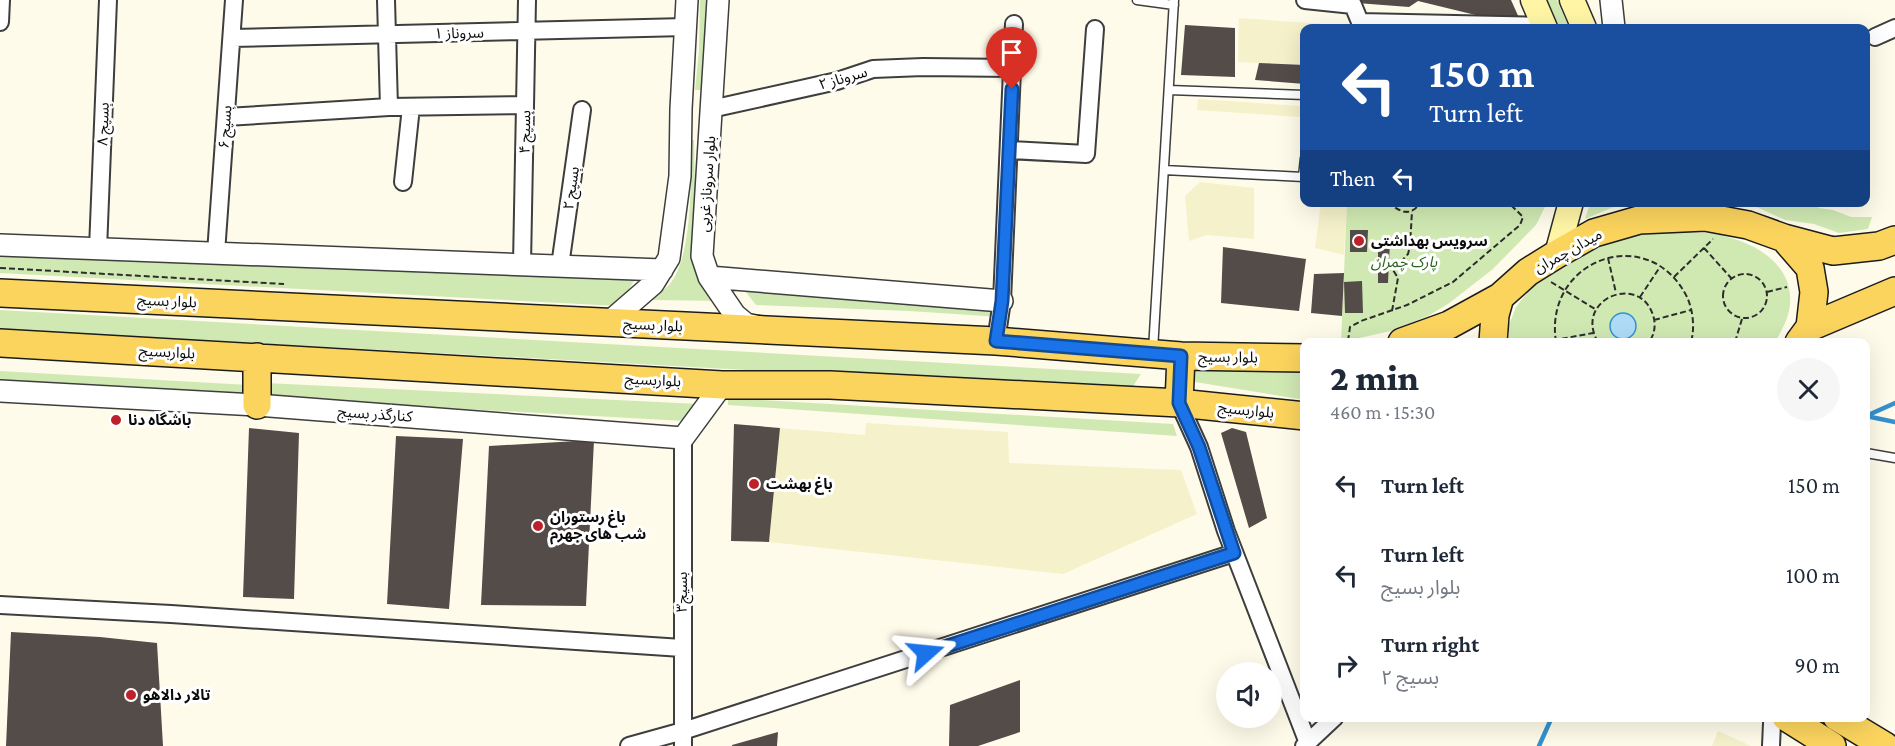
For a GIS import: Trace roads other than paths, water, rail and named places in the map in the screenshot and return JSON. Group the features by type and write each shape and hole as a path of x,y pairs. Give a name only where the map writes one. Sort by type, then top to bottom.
{"main road":[{"path":"1533,0 1543,24"},
{"path":"1572,0 1582,24"},
{"path":"1551,265 1569,207"},
{"name":"میدان چمران","path":"1500,297 1528,272 1551,265 1593,233 1639,220 1705,218 1748,225 1784,238 1810,268 1814,292 1809,337"},
{"path":"1784,238 1833,251 1879,246 1895,240"},
{"path":"1809,337 1895,291"},
{"name":"بلوار بسیج","path":"0,293 996,341 1181,356 1300,358"},
{"path":"1413,338 1449,325 1500,297"},
{"path":"1493,338 1495,315 1500,297"},
{"name":"بلواربسیج","path":"0,342 722,385 830,386 1179,403 1300,417"},
{"path":"1179,403 1181,356"},
{"path":"257,357 257,405"},
{"path":"1794,722 1832,746"},
{"path":"1845,722 1885,746"}],"street":[{"path":"0,22 1,0"},
{"name":"بسیج ۸","path":"98,249 108,0"},
{"name":"بسیج ۶","path":"216,253 234,0"},
{"path":"386,0 389,107"},
{"name":"بسیج ۴","path":"522,264 527,0"},
{"name":"بلوار سروناز غربی","path":"608,323 653,284 669,258 680,176 687,0"},
{"name":"بلوار سروناز غربی","path":"718,0 702,256 709,277 735,315 746,324 775,331"},
{"path":"1305,0 1353,5 1360,22 1434,24"},
{"path":"1611,0 1614,24"},
{"path":"996,341 1002,301 1014,24"},
{"name":"سروناز ۱","path":"232,38 686,27"},
{"path":"1875,38 1895,28"},
{"path":"1009,150 1086,154 1095,29"},
{"name":"سروناز ۲","path":"711,109 837,81 873,69 1013,68"},
{"path":"226,117 411,106 525,105"},
{"path":"403,182 411,106"},
{"path":"681,109 697,114 711,109"},
{"name":"بسیج ۲","path":"561,266 582,110"},
{"path":"0,245 662,270"},
{"path":"709,277 1002,301"},
{"path":"683,438 722,385"},
{"name":"کنارگذر بسیج","path":"0,391 257,405 683,438"},
{"path":"1179,403 1199,447 1234,553 1306,745 1330,722"},
{"name":"بسیج۳","path":"683,438 683,739"},
{"path":"629,746 683,739 1234,553"},
{"path":"0,605 194,615 682,648"},
{"path":"1771,746 1773,722"}],"lane":[{"path":"1137,0 1174,2 1153,354"},
{"path":"1168,90 1300,95"},
{"path":"1164,170 1300,177"},
{"path":"1870,454 1895,458"}],"water":[{"path":"1618,314 1628,314 1635,321 1635,331 1628,338 1618,338 1611,331 1611,321"}],"waterway":[{"path":"1870,414 1895,403"},
{"path":"1870,417 1895,422"},
{"path":"1539,746 1550,722"}],"place":[{"name":"سرویس بهداشتی","path":"1359,241"},
{"name":"باشگاه دنا","path":"116,420"},
{"name":"باغ بهشت","path":"754,484"},
{"name":"باغ رستوران شب های جهرم","path":"538,526"},
{"name":"تالار دالاهو","path":"131,695"}],"park label":[{"name":"پارک چمران","path":"1404,262"}]}
